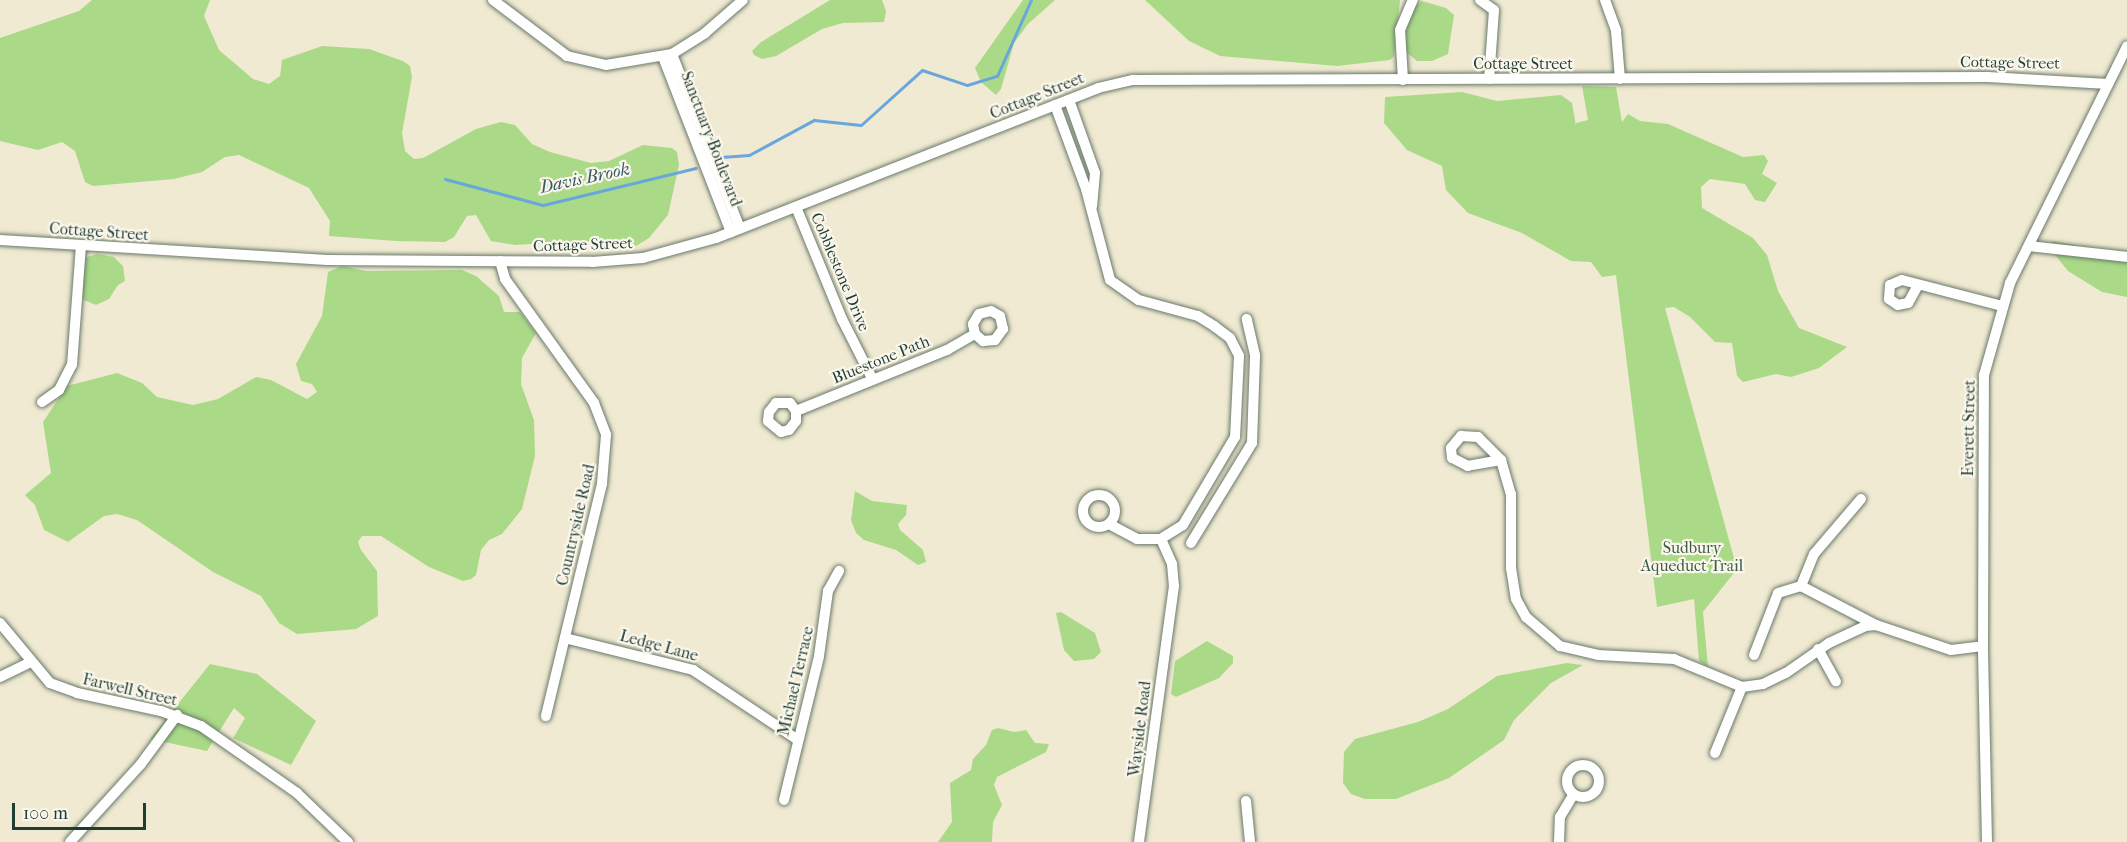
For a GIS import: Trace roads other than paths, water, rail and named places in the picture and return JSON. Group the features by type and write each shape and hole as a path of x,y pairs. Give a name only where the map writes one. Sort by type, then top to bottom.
{"street":[{"path":"492,0 554,49 579,61 621,64 668,55 705,33 743,0"},
{"path":"1403,80 1400,30 1413,0"},
{"path":"1480,0 1494,10 1489,79"},
{"path":"1605,0 1616,31 1620,79"},
{"name":"Everett Street","path":"1987,842 1983,646 1984,375 2002,306 2127,46"},
{"name":"Sanctuary Boulevard","path":"668,55 736,230"},
{"name":"Cottage Street","path":"0,240 327,260 627,260 677,250 736,230 1104,86 1134,80 1988,77 2108,84"},
{"path":"1069,100 1095,172 1091,211"},
{"path":"1055,105 1091,211 1110,280 1121,291 1141,301 1198,316 1230,338 1239,356 1234,437 1183,525 1161,539 1137,539 1109,524"},
{"name":"Cobblestone Drive","path":"796,207 842,319 873,380"},
{"path":"42,402 59,390 72,365 81,246"},
{"path":"2029,246 2127,257"},
{"name":"Countryside Road","path":"500,261 505,279 594,403 606,435 602,484 546,716"},
{"path":"1917,287 2002,306"},
{"path":"1191,543 1252,443 1253,344 1247,319"},
{"name":"Bluestone Path","path":"796,411 873,380 975,334"},
{"path":"1235,347 1253,344"},
{"path":"1234,437 1252,443"},
{"path":"1501,460 1512,494 1511,568 1516,599 1545,637 1579,652 1674,660 1742,687 1763,684 1786,673 1818,650 1850,632 1876,625"},
{"path":"1201,495 1216,505"},
{"path":"1801,586 1806,565 1860,499"},
{"name":"Wayside Road","path":"1138,842 1174,586 1172,564 1161,539"},
{"name":"Michael Terrace","path":"784,800 819,656 828,591 839,571"},
{"path":"1754,655 1778,593 1801,586 1876,625 1951,650 1983,646"},
{"name":"Farwell Street","path":"0,624 29,663 58,688 177,715 243,752 309,802 348,842"},
{"name":"Ledge Lane","path":"565,638 693,670 798,740"},
{"path":"1818,650 1836,681"},
{"path":"0,677 29,663"},
{"path":"1715,753 1742,687"},
{"path":"70,842 141,764 177,715"},
{"path":"1559,842 1560,817 1572,797"},
{"path":"1246,801 1250,842"}],"waterway":[{"name":"Davis Brook","path":"721,157 749,155 814,120 861,125 922,70 967,85 997,76 1031,0"},
{"name":"Davis Brook","path":"445,179 543,205 696,168"}],"park label":[{"name":"Sudbury Aqueduct Trail","path":"1692,557"}]}
